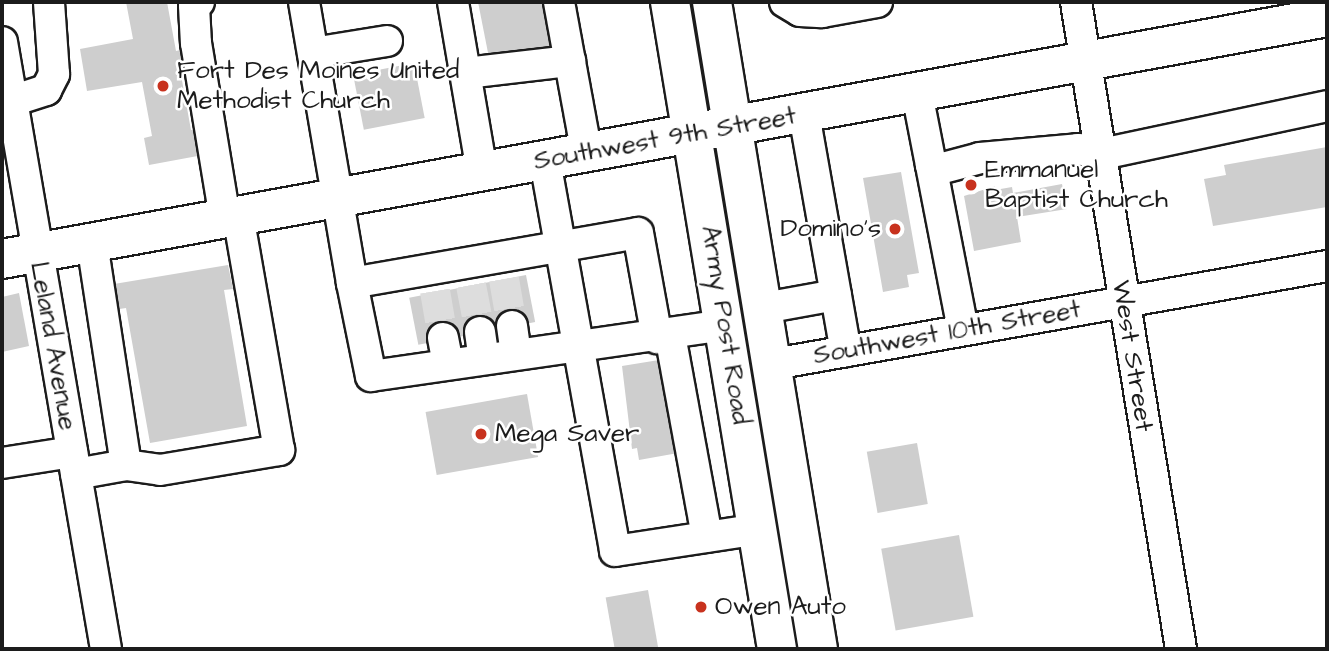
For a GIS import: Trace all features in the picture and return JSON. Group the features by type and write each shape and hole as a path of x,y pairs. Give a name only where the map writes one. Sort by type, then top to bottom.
{"main road":[{"name":"Army Post Road","path":"670,2 778,649"},
{"name":"Army Post Road","path":"712,2 774,364 818,649"},
{"name":"Southwest 9th Street","path":"20,256 1327,17"}],"street":[{"path":"12,101 46,90 54,74 49,2"},
{"path":"2,463 126,465 160,470 279,450 196,43 194,6 199,2"},
{"path":"304,2 352,283 372,376 445,351 514,340 577,345 663,336 724,325"},
{"path":"453,2 482,173"},
{"path":"559,2 587,154"},
{"path":"785,2 800,11 822,12 877,2"},
{"name":"West Street","path":"1076,2 1102,154 1122,303 1181,649"},
{"path":"313,53 387,41"},
{"name":"Leland Avenue","path":"2,42 12,101 20,256 74,463 106,649"},
{"path":"466,73 570,61"},
{"path":"917,93 963,329"},
{"path":"931,164 943,168 979,158 1078,149 1102,154 1327,106"},
{"path":"804,114 846,351"},
{"path":"545,161 615,551 758,529"},
{"path":"352,283 433,280 469,274 503,268 560,247 638,233 707,537"},
{"path":"92,243 126,465"},
{"name":"Southwest 10th Street","path":"774,364 1327,266"},
{"path":"764,307 836,295"}],"building":[{"name":"Fort Des Moines United Methodist Church","path":"126,2 167,2 176,51 185,49 188,62 179,64 191,130 199,129 203,155 149,165 144,138 152,136 142,82 87,91 80,49 133,39"},
{"path":"478,2 543,2 553,56 491,68"},
{"path":"414,63 425,118 364,130 353,75"},
{"path":"1327,147 1327,207 1213,226 1204,179 1226,175 1224,165"},
{"path":"901,172 919,273 907,275 909,287 883,292 863,178"},
{"path":"1062,184 1067,209 1017,217 1021,242 974,251 964,196 995,186 995,190 1012,187 1013,193"},
{"path":"228,265 233,289 224,290 247,426 150,443 126,308 113,310 108,285"},
{"path":"526,275 535,322 418,345 409,298"},
{"path":"19,293 29,346 2,352 2,297"},
{"path":"659,360 667,403 673,402 678,453 639,460 637,448 632,449 622,366"},
{"name":"Mega Saver","path":"527,394 538,457 437,475 426,412"},
{"path":"917,443 928,504 878,513 867,452"},
{"path":"959,535 973,617 896,630 881,549"},
{"path":"648,590 658,649 615,649 606,597"}],"tunnel":[{"path":"504,279 512,326"},
{"path":"471,285 480,332"},
{"path":"435,291 443,338"}],"place":[{"name":"Fort Des Moines United Methodist Church","path":"163,86"},
{"name":"Emmanuel Baptist Church","path":"971,185"},
{"name":"Domino's","path":"895,229"},
{"name":"Mega Saver","path":"481,434"},
{"name":"Owen Auto","path":"701,607"}]}
